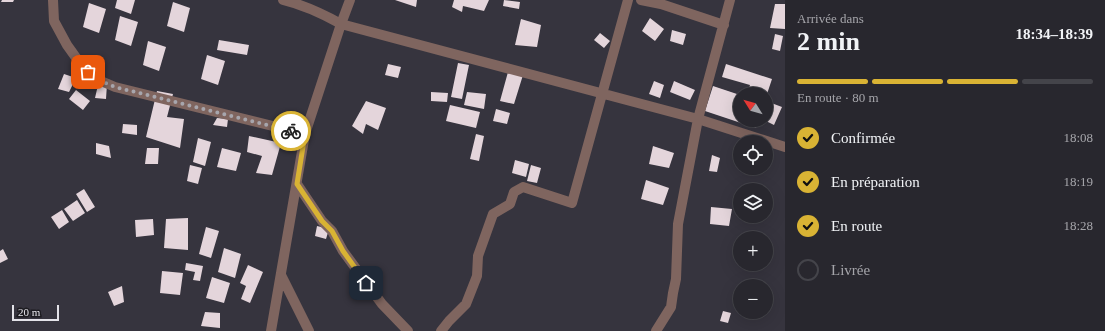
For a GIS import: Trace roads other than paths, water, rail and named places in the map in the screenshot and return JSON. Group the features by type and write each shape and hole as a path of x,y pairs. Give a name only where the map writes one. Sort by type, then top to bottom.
{"street":[{"path":"53,0 54,21 67,45 82,66 94,78 115,87 305,134"},
{"path":"283,0 294,2 341,24 698,119 785,147"},
{"path":"271,331 305,134 350,0"},
{"path":"441,331 466,304 477,276 478,256 493,214 510,204 514,192 523,187 572,203 628,0"},
{"path":"641,0 661,4 724,25"},
{"path":"656,331 671,307 676,279 678,224 698,119 730,0"},
{"path":"297,184 322,221 332,231 343,251 382,304 408,331"},
{"path":"281,275 309,331"}]}
